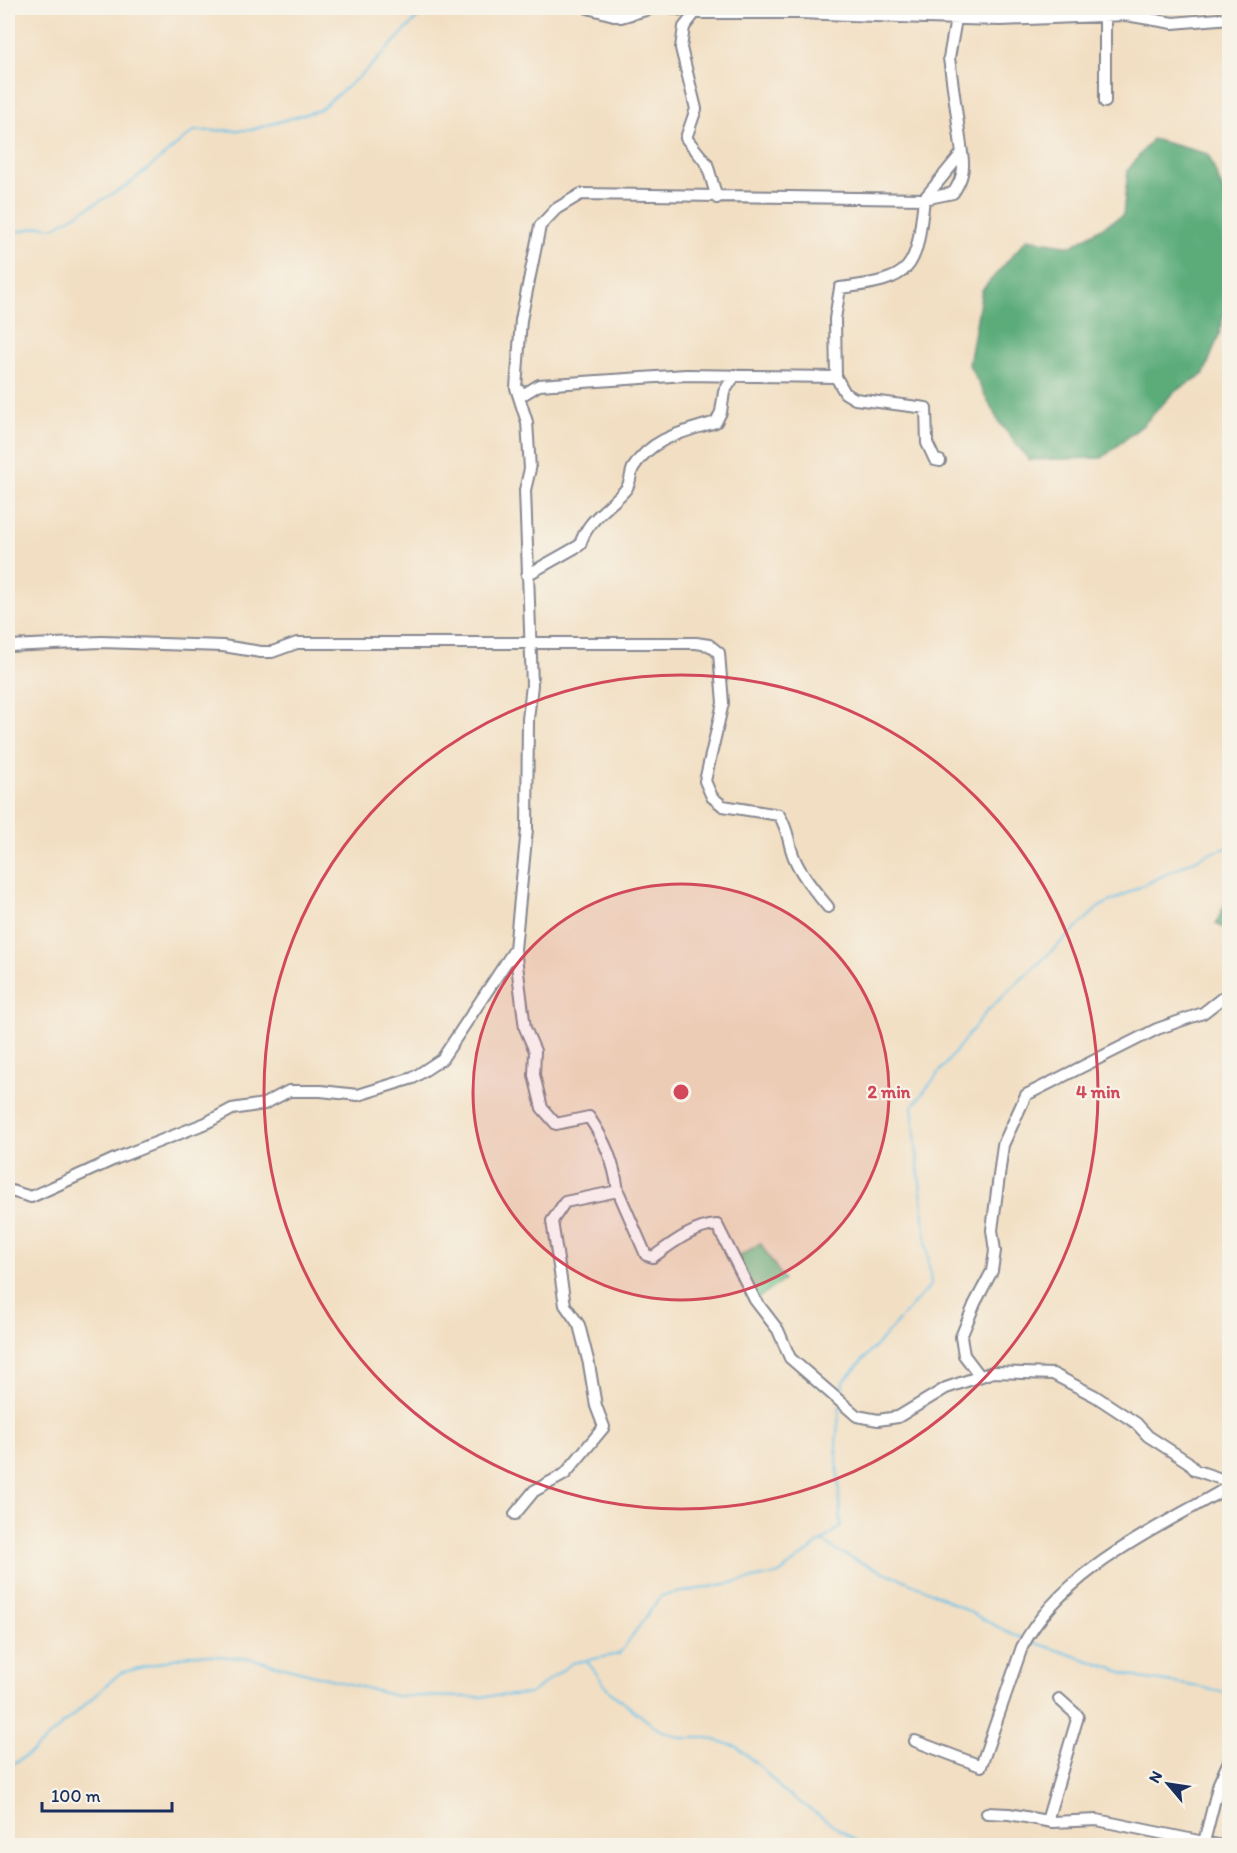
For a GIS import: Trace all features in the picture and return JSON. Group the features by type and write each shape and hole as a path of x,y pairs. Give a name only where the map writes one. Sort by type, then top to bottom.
{"street":[{"path":"588,8 621,17 653,8"},
{"path":"673,8 695,13 1106,11 1173,23 1230,18"},
{"path":"1105,102 1106,11"},
{"path":"695,13 684,27 681,48 696,110 686,138 707,164 717,198"},
{"path":"958,13 950,58 964,165 960,182 953,193 924,199 754,195 717,198 581,194 556,208 540,226 521,320 516,388 527,422 530,470 525,490 532,685 528,719 527,829 515,949 525,1029 535,1052 534,1075 542,1108 556,1125 589,1117 614,1164 618,1191 646,1255 653,1257 676,1241 708,1225 717,1225 755,1300 778,1330 790,1358 857,1416 878,1420 898,1417 946,1388 993,1372 1053,1374 1095,1396 1136,1424 1148,1436 1188,1462 1195,1470 1230,1484"},
{"path":"940,461 935,460 927,443 926,408 855,399 844,393 836,377 835,319 840,288 873,284 906,271 918,248 924,199 962,153"},
{"path":"516,388 524,393 539,386 735,375 836,377"},
{"path":"527,574 580,545 582,535 602,510 627,488 632,469 648,449 660,440 716,422 721,412 724,392 735,375"},
{"path":"8,646 101,642 162,646 223,646 273,652 297,644 529,642 709,645 718,653 723,703 705,782 712,797 723,806 779,815 789,830 793,856 807,881 828,907"},
{"path":"8,1190 32,1197 117,1158 206,1123 232,1109 264,1104 288,1091 321,1091 358,1095 413,1078 442,1059 515,949"},
{"path":"980,1376 964,1355 961,1337 975,1302 992,1271 995,1251 992,1230 1003,1145 1026,1095 1157,1029 1203,1013 1230,992"},
{"path":"514,1514 534,1491 565,1474 604,1427 596,1406 590,1364 579,1325 564,1305 552,1221 565,1202 618,1191"},
{"path":"915,1741 981,1766 1022,1647 1029,1634 1079,1578 1230,1484"},
{"path":"1047,1821 1078,1716 1059,1699"},
{"path":"1203,1844 1220,1782 1230,1759"},
{"path":"987,1813 1009,1814 1047,1821 1097,1820 1203,1844 1223,1845"}],"green space":[{"path":"1152,139 1208,154 1229,206 1230,287 1219,335 1204,374 1174,392 1143,425 1102,458 1029,460 999,422 969,365 982,290 1027,239 1072,246 1123,215 1128,170"},
{"path":"1229,895 1230,931 1216,924"},
{"path":"760,1243 784,1280 753,1301 731,1262"}],"waterway":[{"path":"8,234 42,226 53,228 128,185 194,131 251,130 319,110 367,70 427,8"},
{"path":"841,1397 843,1382 931,1285 912,1107 987,1011 1099,907 1207,854 1230,847"},
{"path":"8,1767 32,1752 120,1673 193,1654 253,1659 396,1696 475,1697 530,1694 572,1663 619,1654 661,1596 779,1574 841,1526 836,1443 840,1406"},
{"path":"822,1541 836,1550 925,1589 1022,1638"},
{"path":"1030,1641 1140,1678 1230,1694"},
{"path":"587,1661 610,1692 658,1729 682,1738 708,1738 737,1747 762,1768 782,1790 864,1846"}]}
